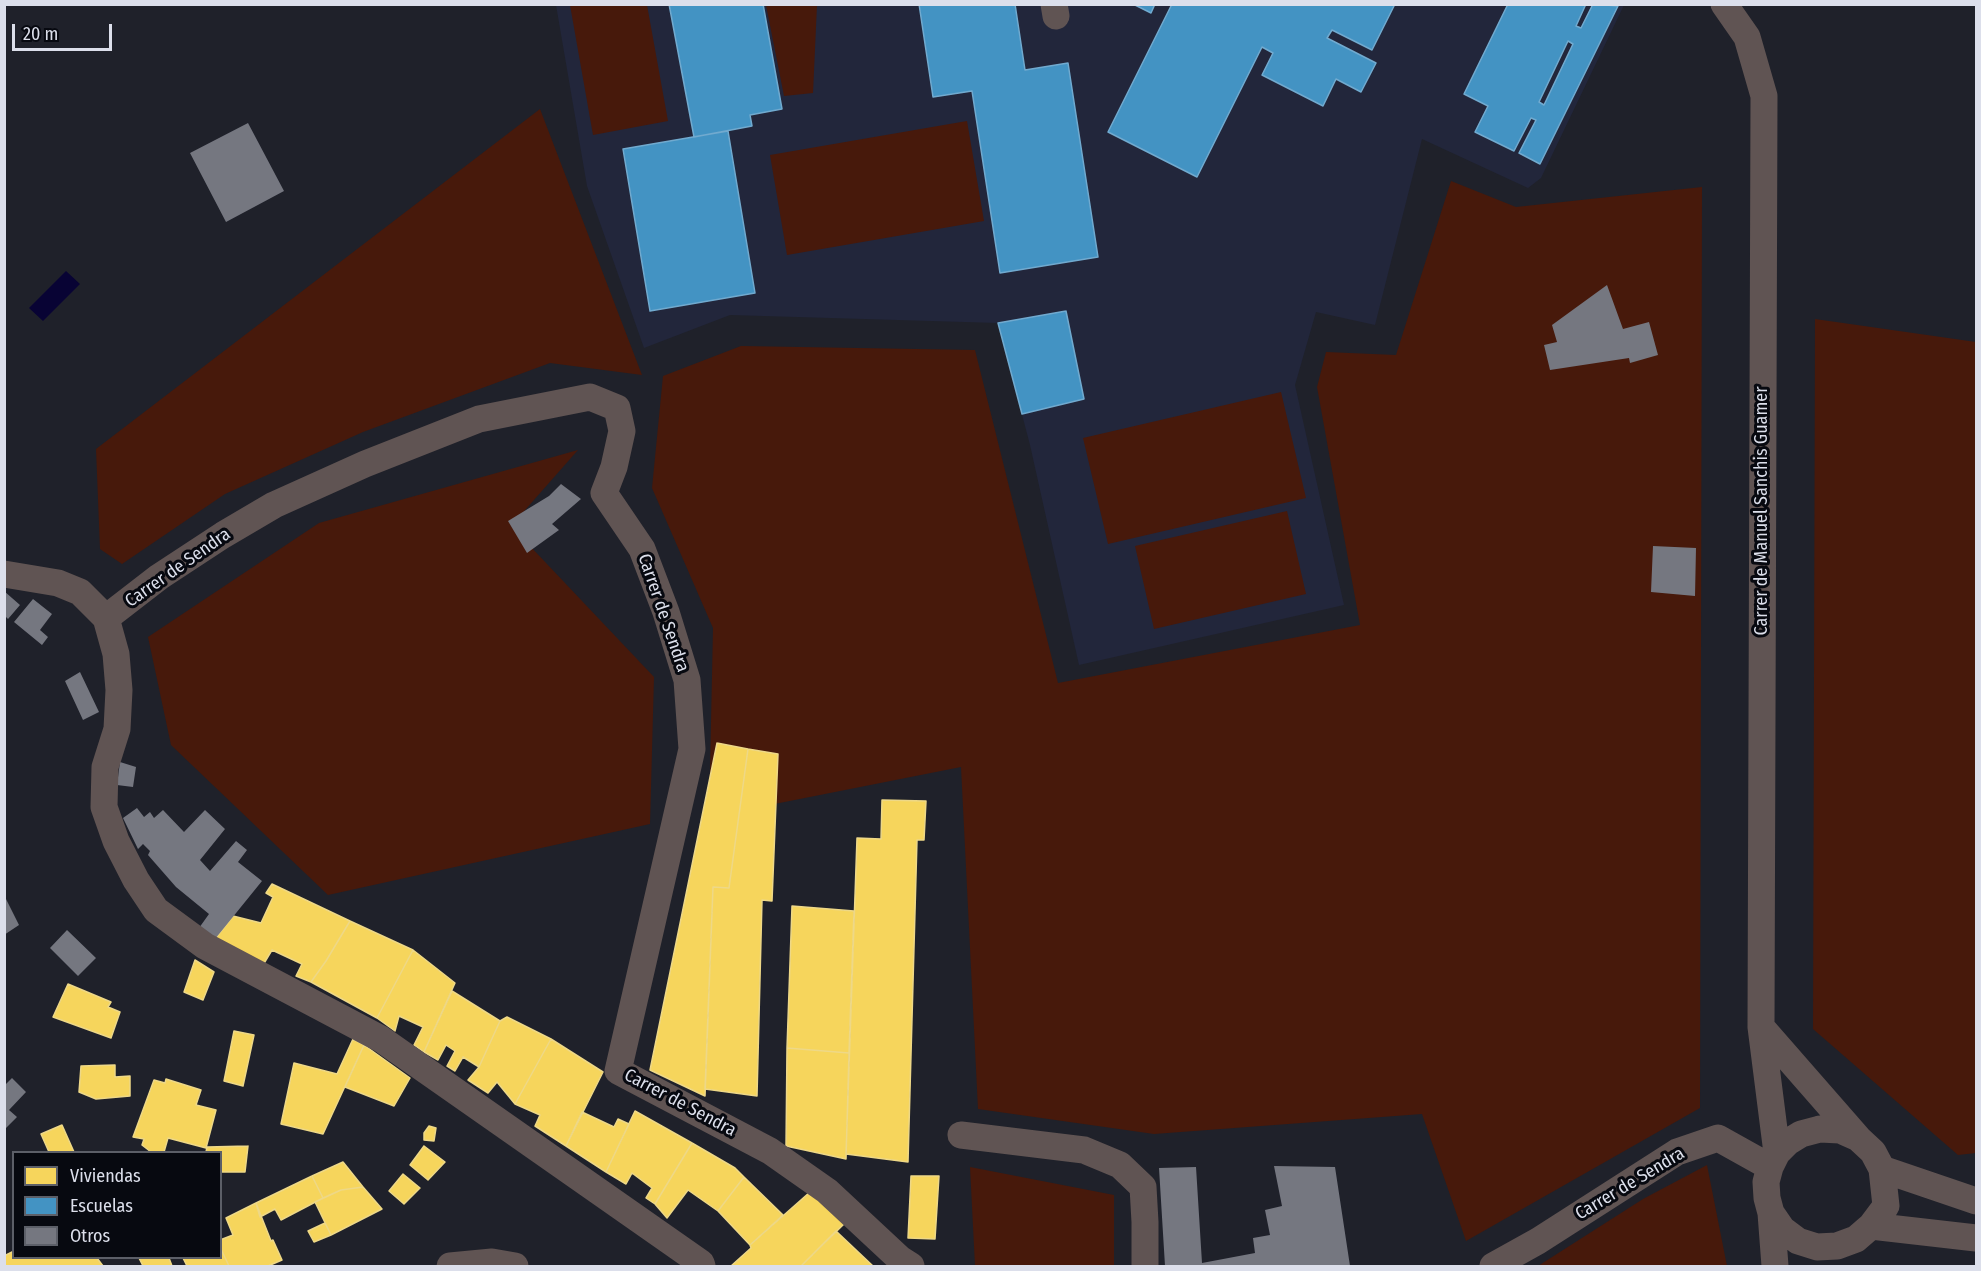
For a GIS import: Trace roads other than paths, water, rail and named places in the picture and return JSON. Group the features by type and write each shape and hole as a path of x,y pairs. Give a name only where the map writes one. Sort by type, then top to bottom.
{"street":[{"name":"Carrer de Manuel Sanchis Guamer","path":"1724,4 1747,37 1764,96 1761,1027 1773,1160"},
{"name":"Carrer de Sendra","path":"106,618 159,577 223,535 274,505 364,464 479,419 590,397 616,408 622,431 614,467 604,493 642,549 666,612 687,680 692,749 618,1071 770,1151 827,1191 900,1259 911,1266"},
{"name":"Carrer de Sendra","path":"4,574 57,583 80,592 106,618 116,654 119,690 117,729 105,767 104,807 116,841 136,880 156,910 205,946 381,1039 701,1263 702,1266"},
{"path":"1761,1027 1858,1138 1873,1152 1882,1169 1886,1206 1871,1226 1856,1239 1837,1246 1817,1247 1798,1241 1782,1229 1771,1213"},
{"path":"1775,1266 1766,1182 1773,1160 1788,1142 1801,1134 1820,1129 1839,1130 1858,1138"},
{"path":"962,1135 1084,1150 1120,1165 1143,1187 1145,1266"},
{"name":"Carrer de Sendra","path":"1492,1266 1538,1241 1677,1152 1718,1138 1773,1160"},
{"path":"1882,1169 1977,1201"},
{"path":"1871,1226 1977,1238"},
{"path":"450,1266 492,1262 515,1266"}]}
